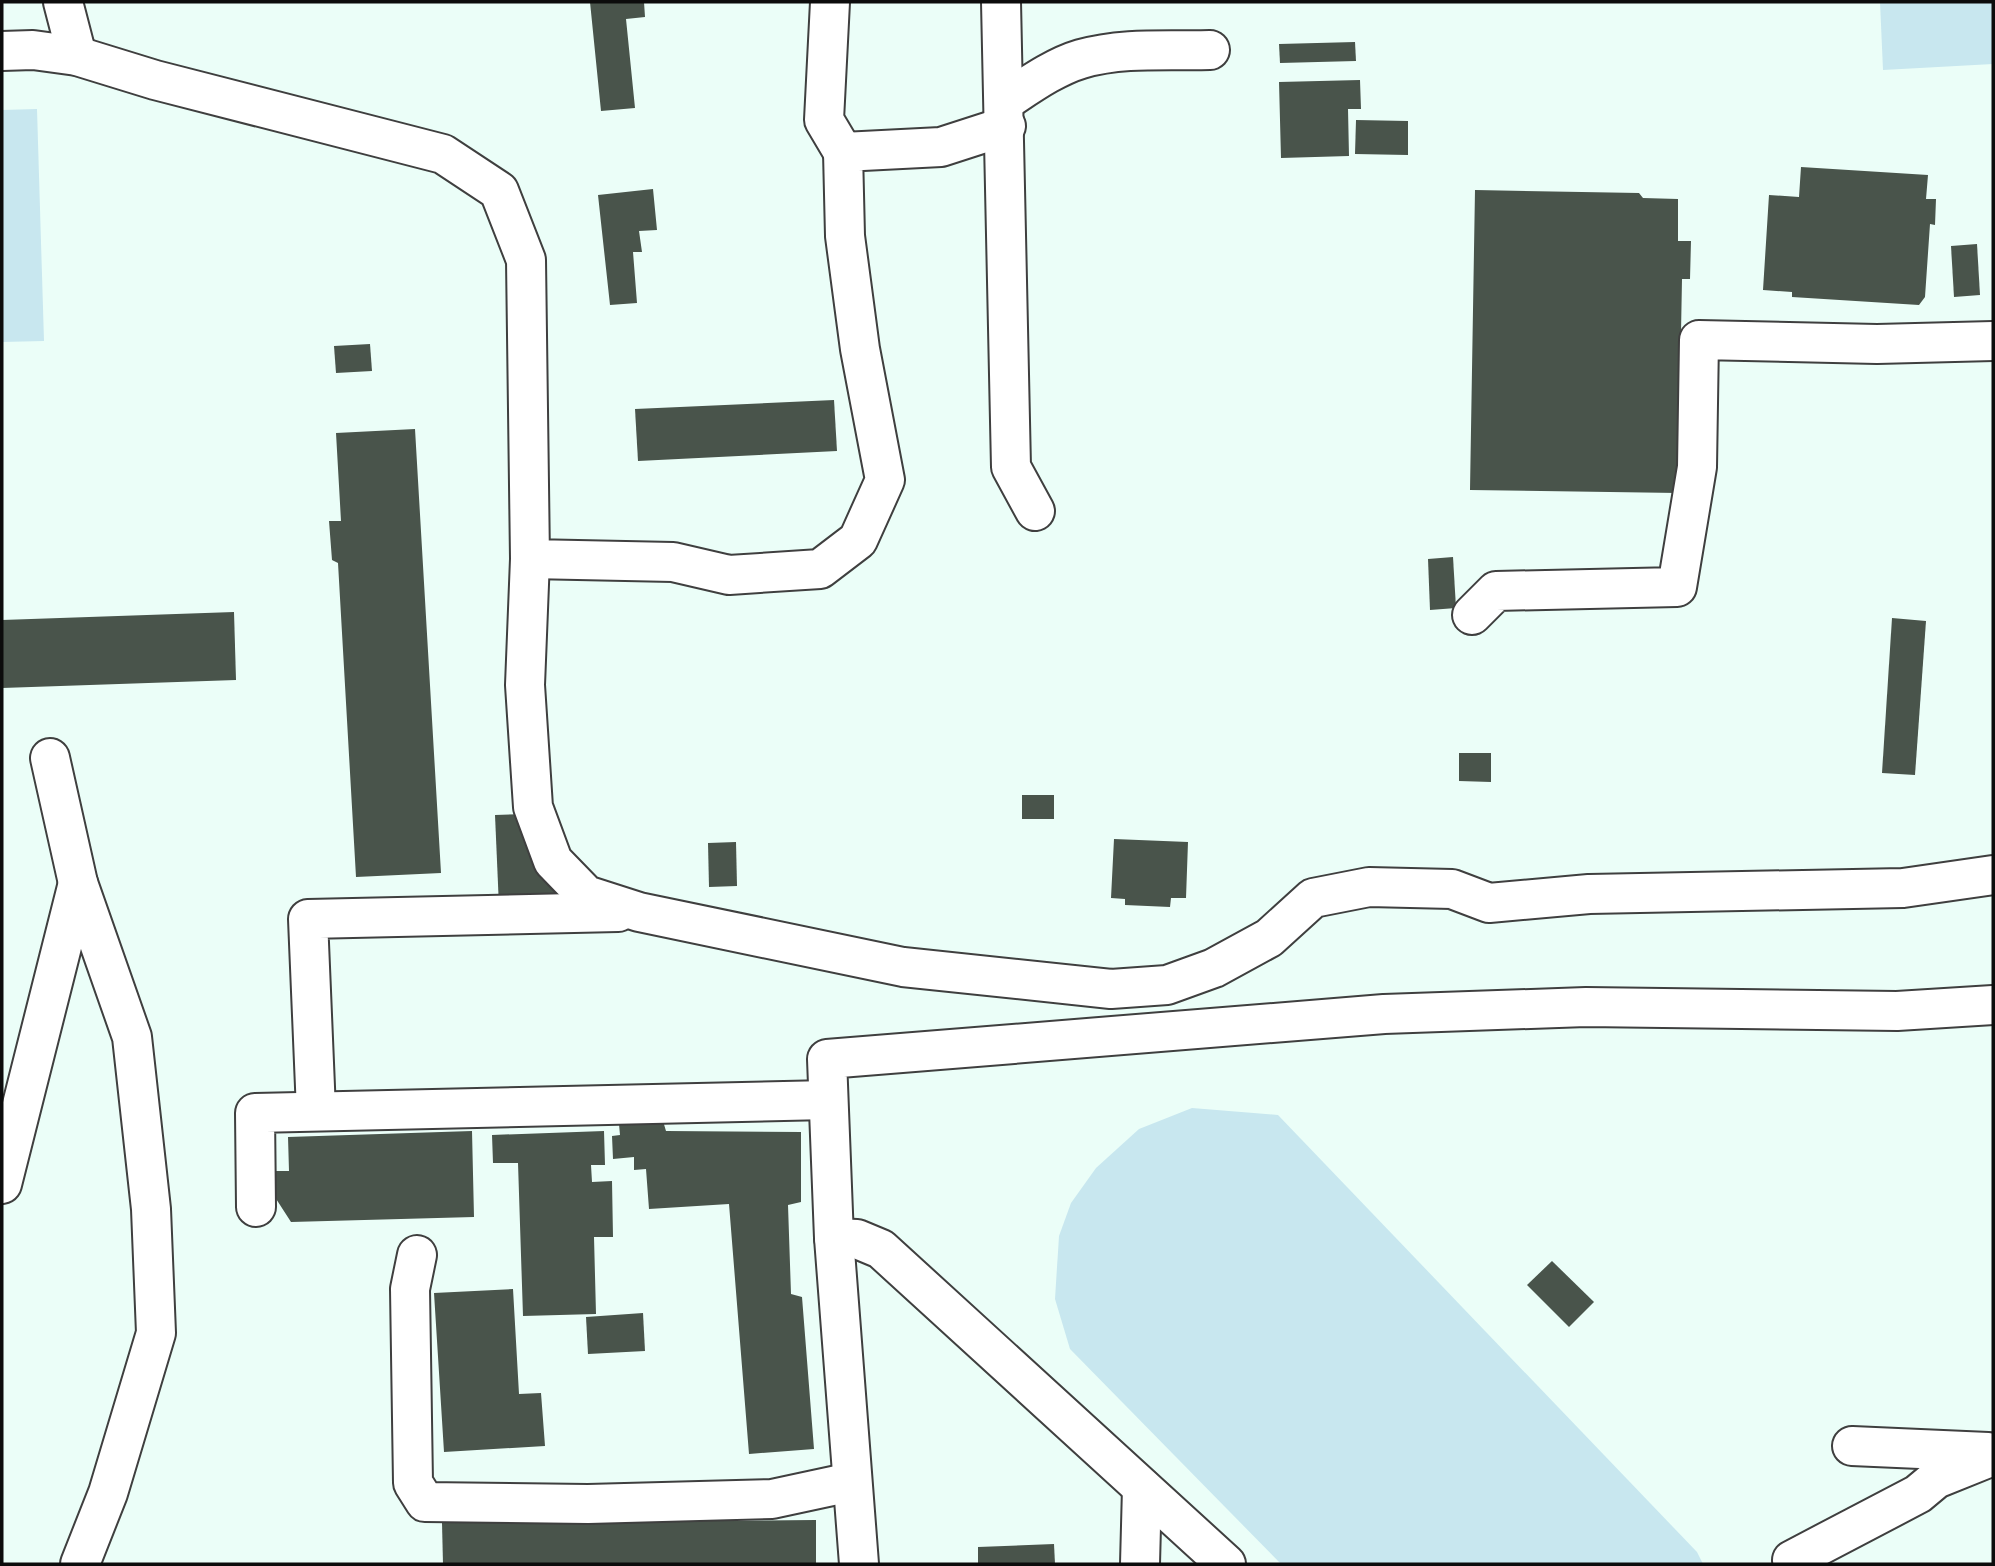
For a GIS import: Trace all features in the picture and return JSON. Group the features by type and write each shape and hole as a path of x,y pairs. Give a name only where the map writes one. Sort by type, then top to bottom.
{"street":[{"path":"63,2 77,56"},
{"path":"530,559 673,562 729,575 820,569 858,540 885,480 860,349 847,249 843,152 824,120 830,2"},
{"path":"1001,2 1011,467 1035,511"},
{"path":"2,51 33,50 77,56 155,80 443,154 499,191 526,260 530,559 526,685 533,807 553,861 586,895 639,912 903,967 1111,989 1167,985 1214,968 1269,938 1313,898 1369,887 1452,889 1489,903 1589,894 1903,887 1993,875"},
{"path":"843,152 941,147 1005,113 1034,82 1079,60 1120,51 1210,50"},
{"path":"1472,615 1496,591 1677,587 1697,467 1699,340 1877,345 1993,341"},
{"path":"50,758 78,883 132,1037 151,1209 156,1332 108,1493 80,1564"},
{"path":"2,1184 78,883"},
{"path":"316,1111 308,919 639,912"},
{"path":"859,1564 834,1238 827,1059 1384,1014 1586,1007 1896,1011 1993,1005"},
{"path":"256,1207 255,1113 828,1100"},
{"path":"834,1238 857,1238 881,1249 1226,1564"},
{"path":"417,1255 410,1289 413,1483 425,1502 588,1504 772,1499 851,1482"},
{"path":"1918,1494 1852,1446 1993,1454"},
{"path":"1792,1560 1918,1494 1936,1479 1993,1454"},
{"path":"1140,1564 1143,1488"}],"shaded area":[{"path":"1880,2 1993,2 1993,64 1883,70"},
{"path":"37,109 44,341 2,342 2,110"},
{"path":"1192,1108 1278,1115 1697,1552 1703,1564 1281,1564 1070,1349 1055,1299 1059,1236 1071,1203 1096,1168 1139,1129"}],"building":[{"path":"590,2 644,2 645,17 626,19 635,108 601,111"},
{"path":"1355,42 1356,61 1280,63 1279,44"},
{"path":"1360,80 1361,109 1348,109 1349,156 1281,158 1279,82"},
{"path":"1356,120 1408,121 1408,155 1355,154"},
{"path":"1801,167 1928,175 1926,199 1936,199 1935,225 1930,224 1925,297 1919,305 1792,297 1792,292 1763,290 1769,195 1799,197"},
{"path":"653,189 657,230 639,231 642,252 633,252 637,303 610,305 598,195"},
{"path":"1475,190 1639,193 1643,198 1678,199 1678,241 1691,241 1690,279 1682,279 1678,493 1470,490"},
{"path":"1977,244 1980,295 1954,297 1951,246"},
{"path":"370,344 372,371 336,373 334,346"},
{"path":"834,400 837,451 638,461 635,409"},
{"path":"415,429 441,873 356,877 338,563 332,560 329,521 341,521 336,433"},
{"path":"1453,557 1456,608 1430,610 1428,559"},
{"path":"234,612 236,680 2,688 2,620"},
{"path":"1892,618 1926,621 1915,775 1882,773"},
{"path":"1459,753 1491,753 1491,782 1459,781"},
{"path":"1022,795 1054,795 1054,819 1022,819"},
{"path":"529,814 557,892 557,904 499,907 495,815"},
{"path":"1114,839 1188,842 1186,898 1171,898 1170,907 1125,905 1125,899 1111,898"},
{"path":"736,842 737,886 709,887 708,843"},
{"path":"663,1121 666,1131 801,1132 801,1202 788,1205 791,1294 802,1297 814,1449 749,1454 729,1204 649,1209 646,1169 634,1170 634,1157 613,1159 612,1136 620,1135 619,1124"},
{"path":"472,1131 474,1217 291,1222 271,1191 275,1171 289,1171 288,1137"},
{"path":"604,1131 605,1165 591,1165 592,1182 612,1181 613,1237 594,1237 596,1314 523,1316 518,1163 493,1163 492,1135"},
{"path":"1552,1261 1594,1302 1569,1327 1527,1285"},
{"path":"513,1289 519,1394 541,1393 545,1446 444,1452 434,1293"},
{"path":"643,1313 645,1351 588,1354 586,1317"},
{"path":"816,1520 816,1564 443,1564 442,1523"},
{"path":"1054,1544 1055,1564 978,1564 978,1547"}]}
